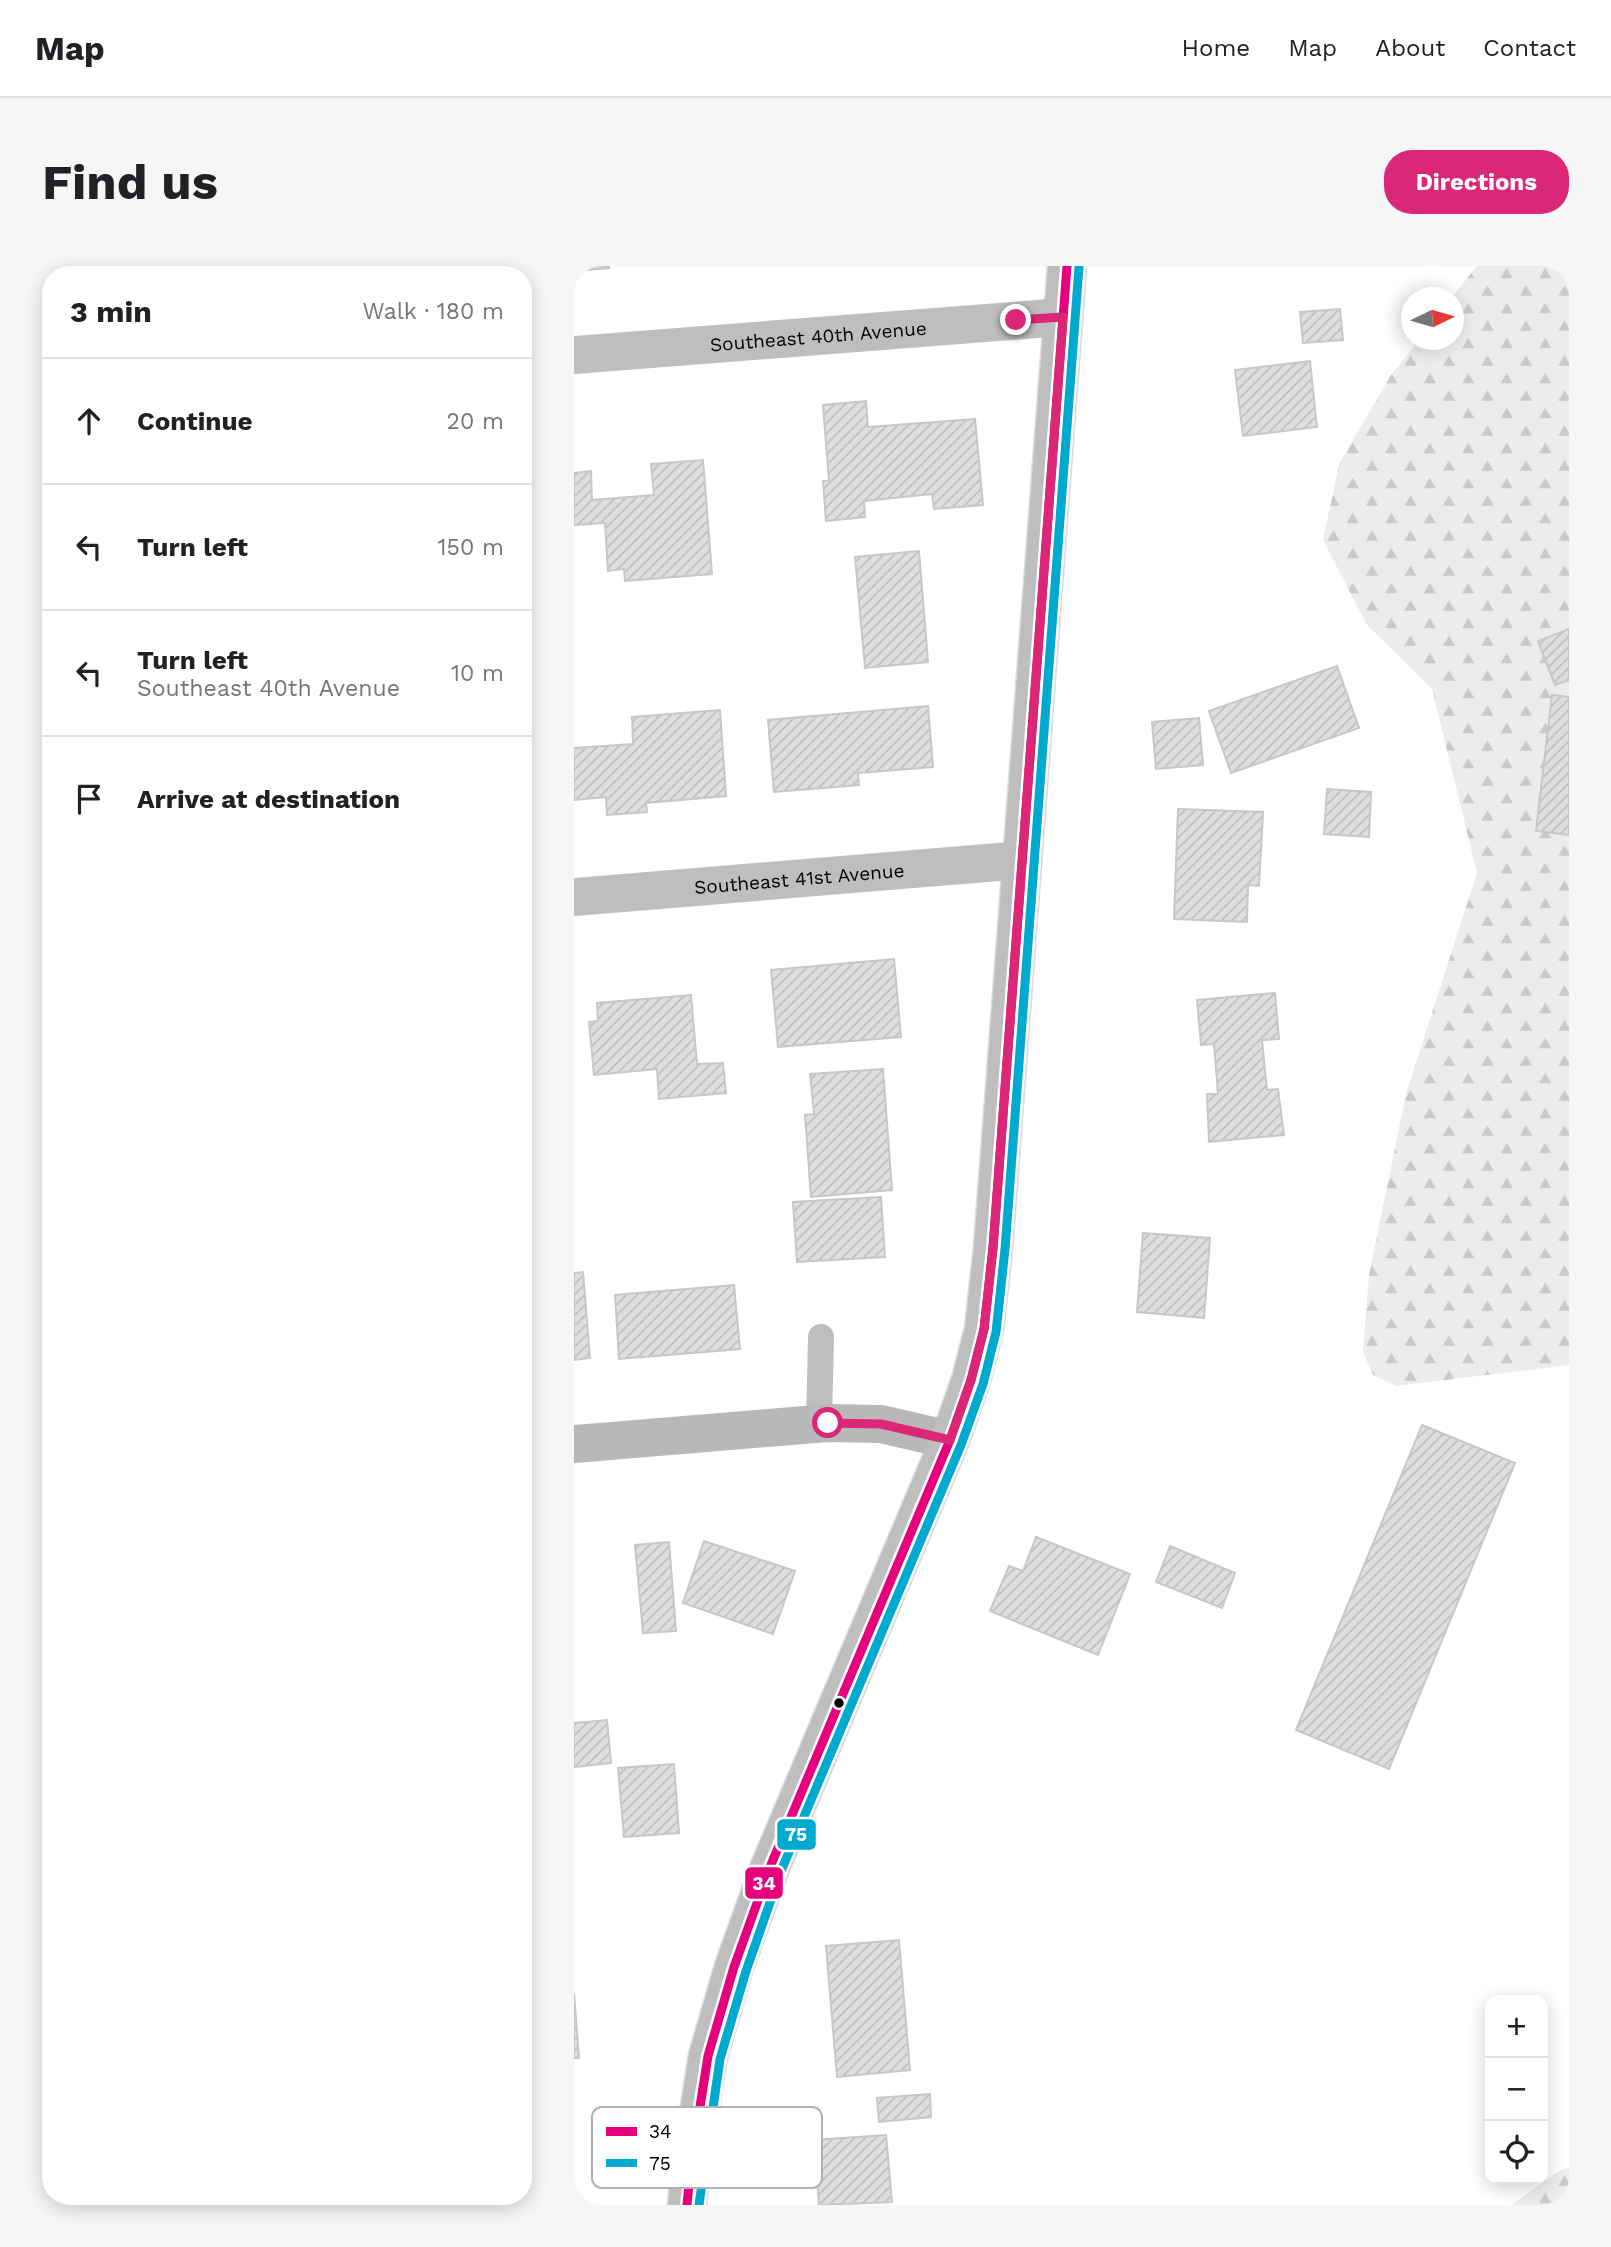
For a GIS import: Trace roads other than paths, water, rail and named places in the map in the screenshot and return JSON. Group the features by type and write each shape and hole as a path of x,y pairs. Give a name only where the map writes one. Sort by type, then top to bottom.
{"main road":[{"path":"700,2107 708,2056 734,1967 770,1867 950,1440 971,1380 984,1329 993,1248 1068,266"},
{"name":"Southeast 40th Avenue","path":"574,355 1063,317"},
{"name":"Southeast 41st Avenue","path":"574,897 1023,860"}],"street":[{"path":"574,1444 819,1424 881,1424 950,1440"}],"lane":[{"path":"819,1424 821,1336"}]}
